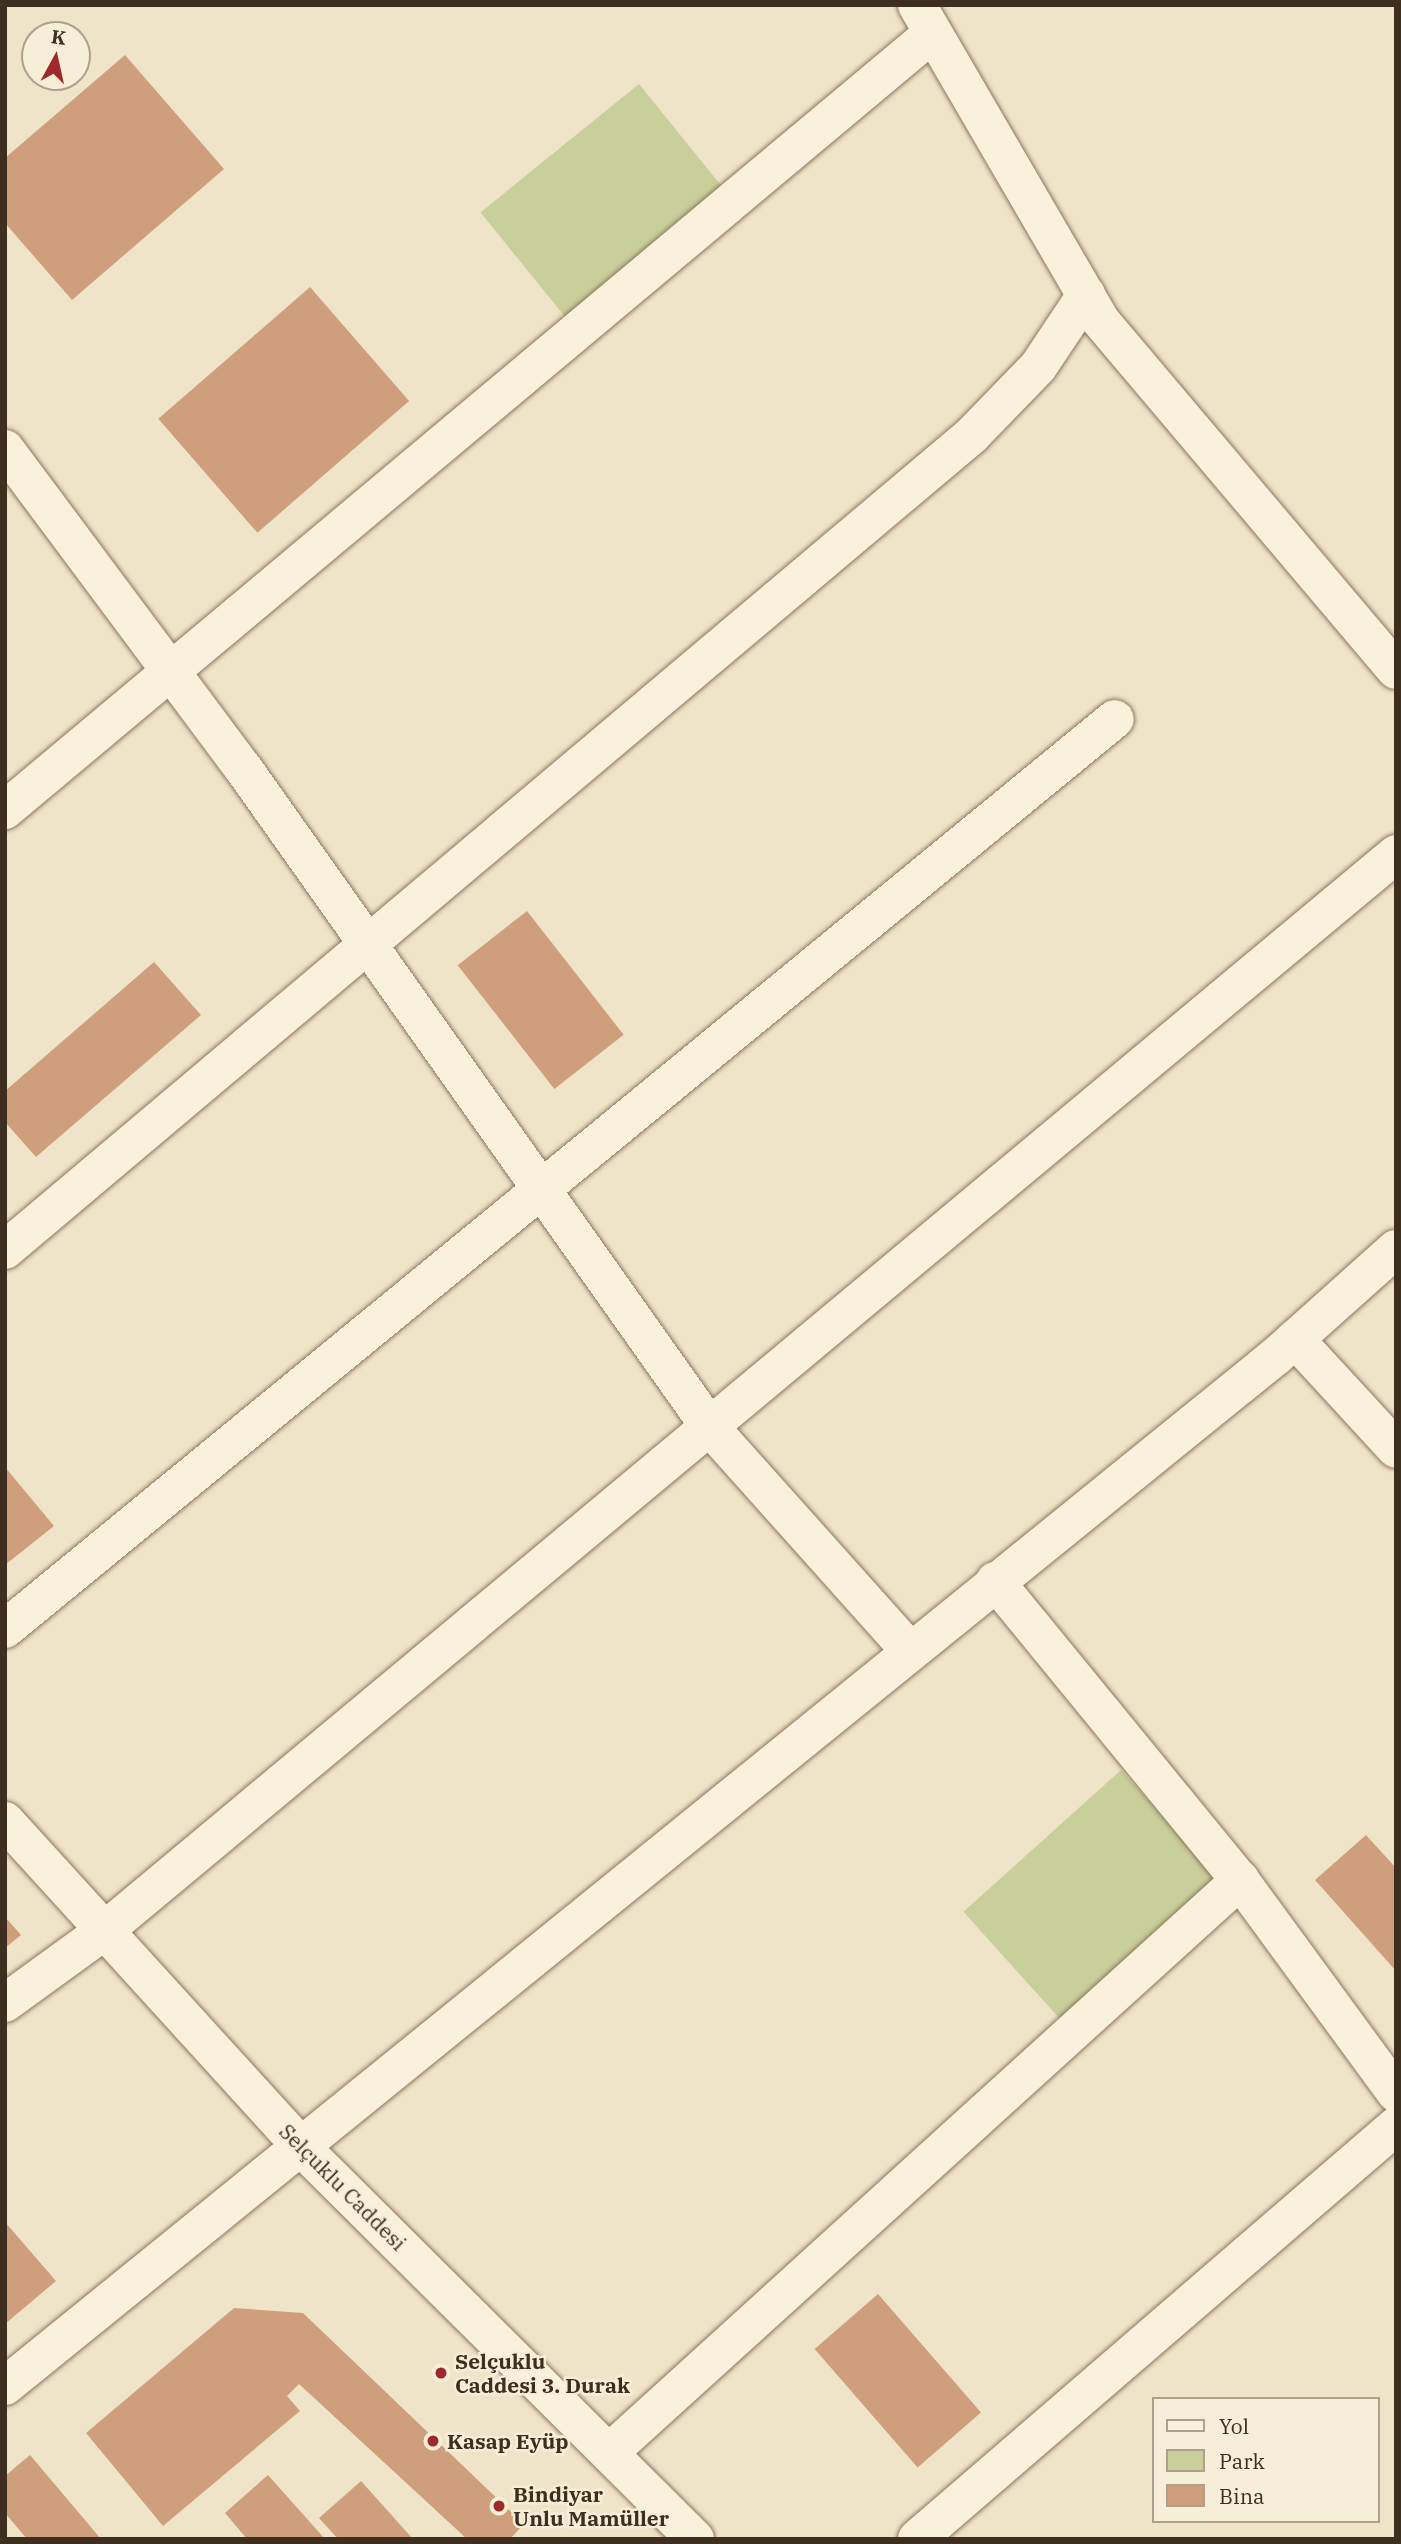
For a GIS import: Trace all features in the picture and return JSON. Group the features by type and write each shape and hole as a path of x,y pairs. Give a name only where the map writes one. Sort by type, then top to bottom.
{"street":[{"path":"5,810 171,671 925,19 1100,320 1396,670"},
{"path":"5,1250 367,941 972,435 1038,367 1086,295"},
{"path":"5,449 171,671 367,941 709,1426 909,1650"},
{"path":"5,1629 540,1186 1115,719"},
{"path":"5,2003 104,1931 1396,854"},
{"path":"5,2386 303,2148 909,1650 1295,1339 1396,1249"},
{"path":"1295,1339 1396,1449"},
{"path":"995,1581 1240,1880 1396,2093"},
{"name":"Selçuklu Caddesi","path":"5,1821 303,2148 611,2451 695,2539"},
{"path":"611,2451 1240,1880"},
{"path":"917,2539 1396,2126"}],"green space":[{"path":"639,84 723,188 565,317 480,212"},
{"path":"1121,1770 1217,1877 1060,2019 963,1912"}],"building":[{"path":"125,55 224,169 72,300 5,223 5,158 83,91 91,91 91,84"},
{"path":"310,287 409,401 257,533 158,419"},
{"path":"527,911 624,1035 554,1089 458,965"},
{"path":"154,962 201,1015 36,1157 5,1122 5,1091"},
{"path":"5,1467 54,1526 5,1565"},
{"path":"1366,1835 1396,1868 1396,1971 1315,1880"},
{"path":"5,1917 21,1935 5,1948"},
{"path":"5,2222 56,2281 5,2324"},
{"path":"878,2294 981,2412 918,2468 815,2349"},
{"path":"234,2308 303,2313 524,2524 510,2539 467,2539 299,2384 287,2396 300,2411 163,2526 86,2433"},
{"path":"30,2455 101,2539 27,2539 5,2513 5,2476"},
{"path":"268,2475 325,2539 247,2539 225,2513"},
{"path":"361,2481 413,2539 338,2539 319,2518"}],"place":[{"name":"Selçuklu Caddesi 3. Durak","path":"441,2373"},
{"name":"Kasap Eyüp","path":"433,2441"},
{"name":"Bindiyar Unlu Mamüller","path":"499,2506"}]}
